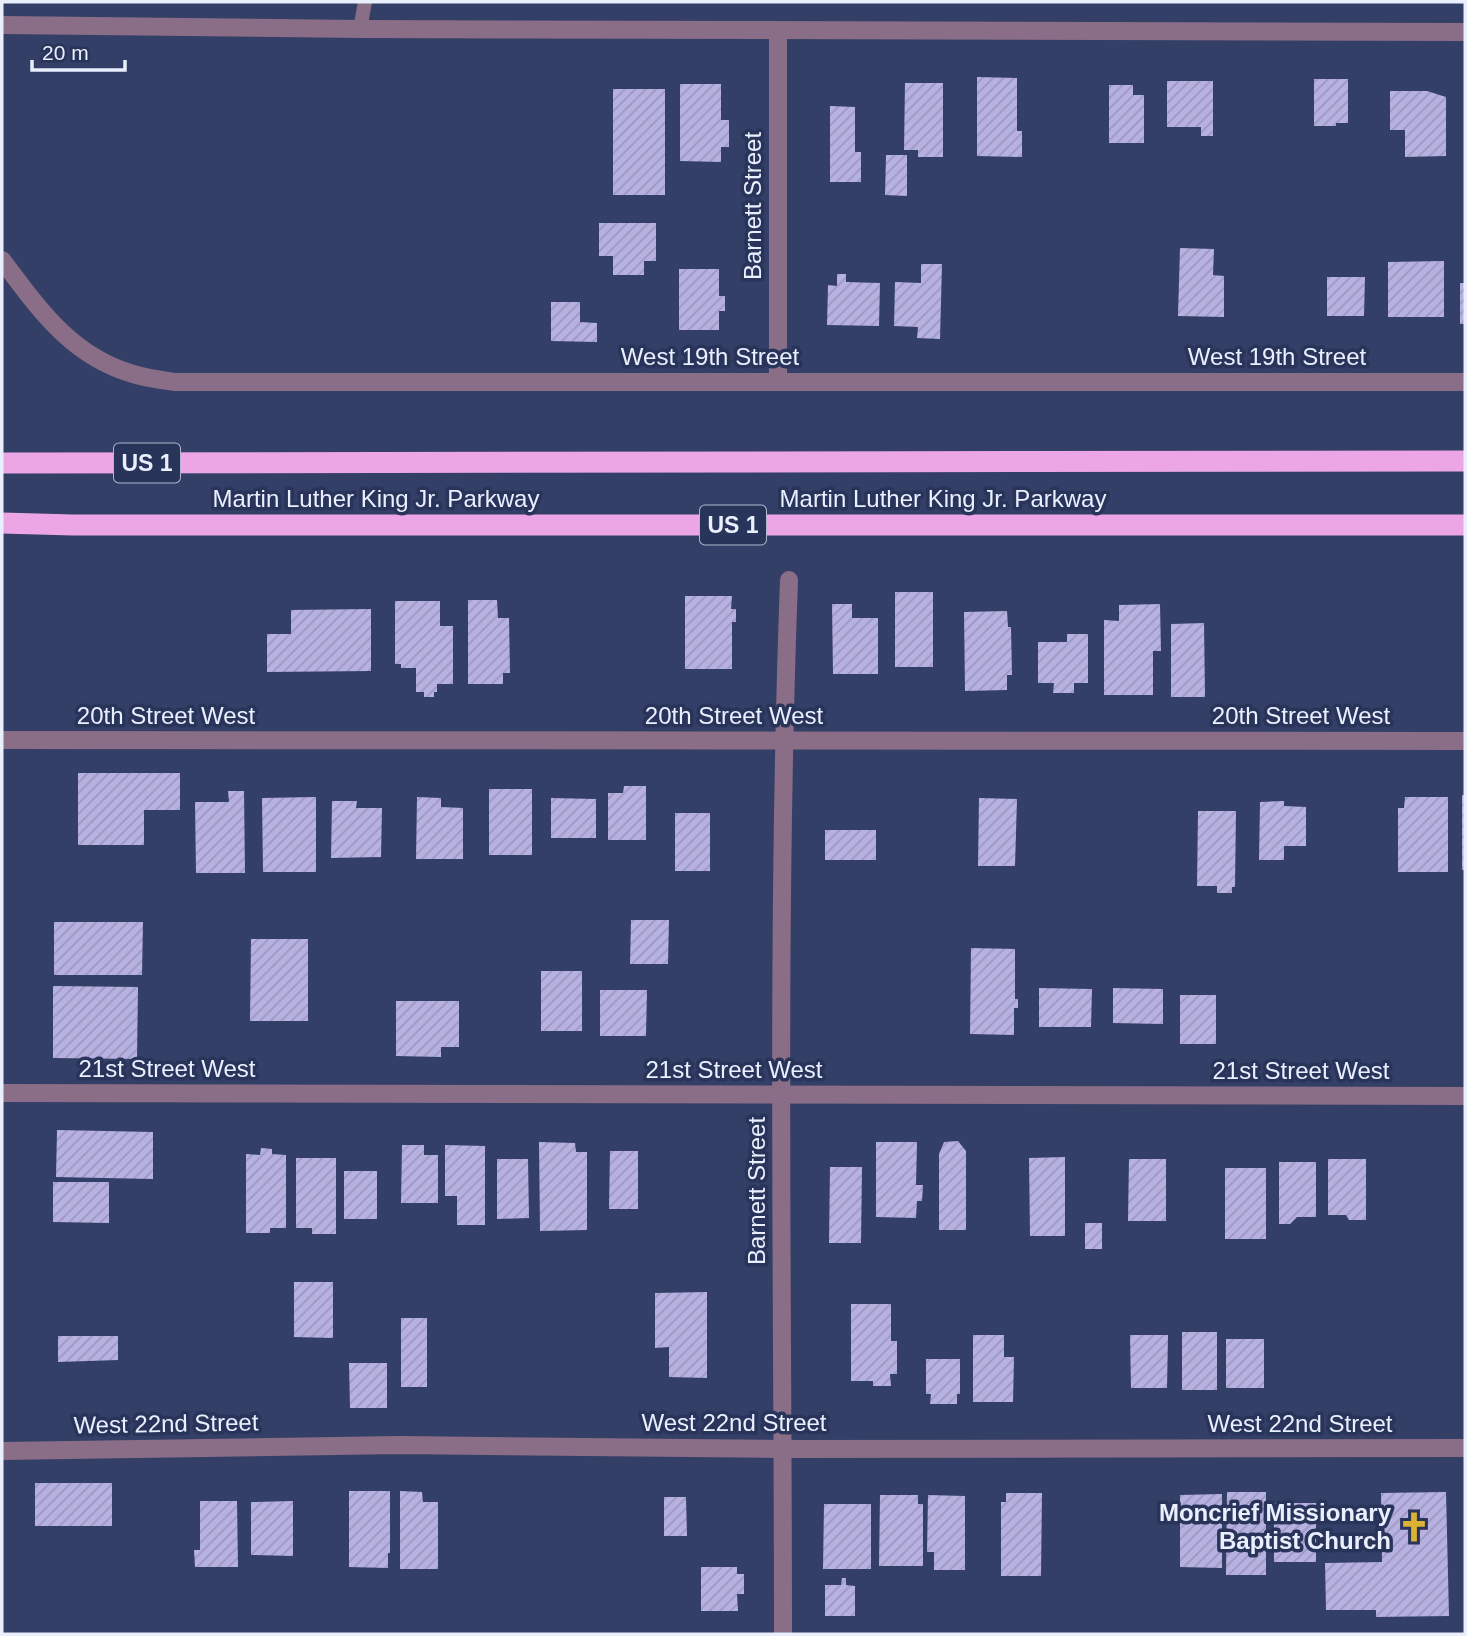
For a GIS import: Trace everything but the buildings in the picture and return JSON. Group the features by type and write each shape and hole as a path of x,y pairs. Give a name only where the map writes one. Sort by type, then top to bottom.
{"highway":[{"name":"Martin Luther King Jr. Parkway","path":"2,463 1465,461"},
{"name":"Martin Luther King Jr. Parkway","path":"2,523 1465,525"}],"street":[{"path":"2,25 360,29 1465,32"},
{"name":"Barnett Street","path":"778,30 778,381"},
{"name":"West 19th Street","path":"2,260 42,311 75,345 94,358 133,374 175,382 1465,382"},
{"name":"Barnett Street","path":"783,1634 783,740 789,580"},
{"name":"20th Street West","path":"2,740 1465,741"},
{"name":"21st Street West","path":"2,1093 1465,1096"},
{"name":"West 22nd Street","path":"2,1451 400,1446 1465,1448"}],"lane":[{"path":"360,29 365,2"}],"place":[{"name":"Moncrief Missionary Baptist Church","path":"1414,1527"}]}
